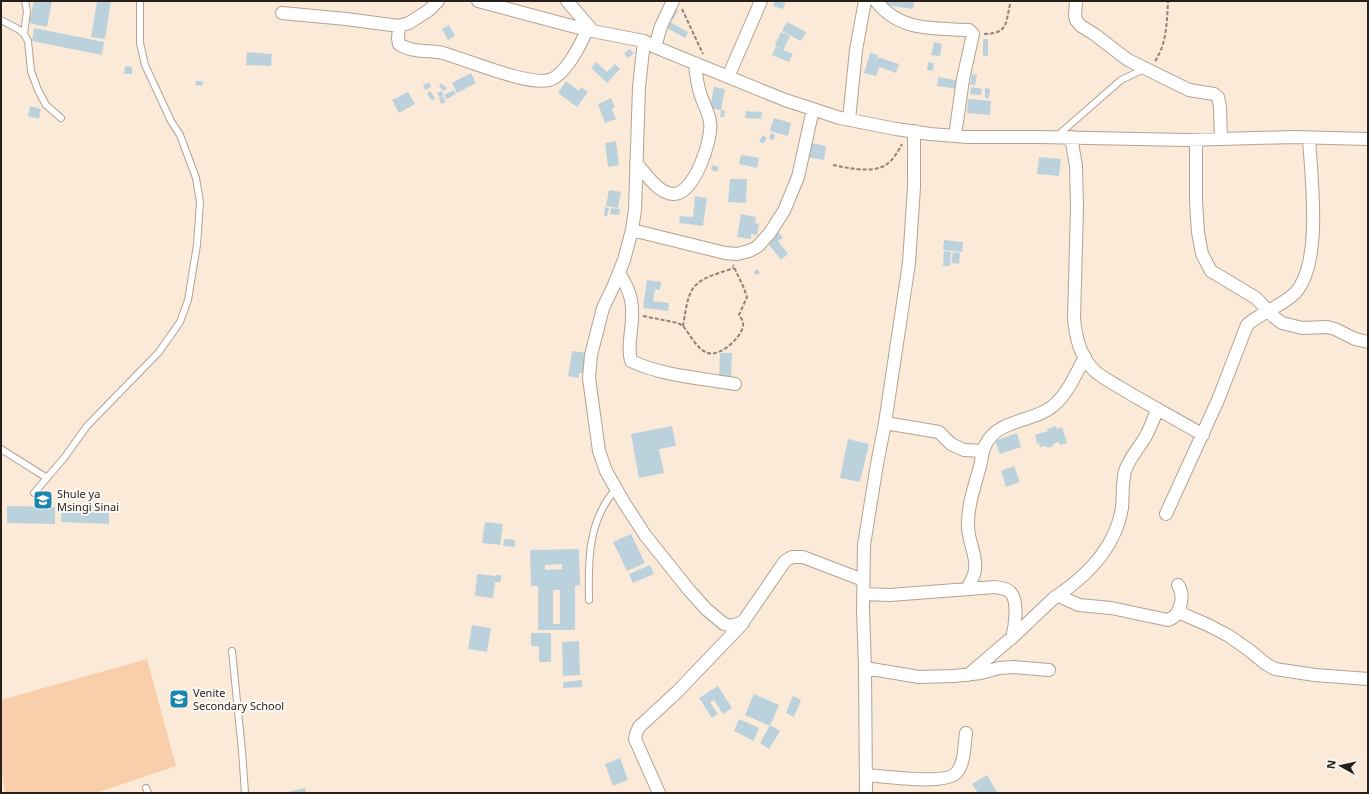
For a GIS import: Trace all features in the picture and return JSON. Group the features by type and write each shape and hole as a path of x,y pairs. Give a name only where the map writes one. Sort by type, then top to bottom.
{"street":[{"path":"282,13 399,26 409,23 429,10 438,1"},
{"path":"567,1 590,30"},
{"path":"728,77 761,1"},
{"path":"848,120 856,50 865,1"},
{"path":"876,1 889,15 912,26 969,30 973,34 963,79 955,136"},
{"path":"1076,1 1075,16 1076,20 1081,26 1128,60 1189,90 1214,94 1218,97 1220,107 1221,139"},
{"path":"486,2 590,30 644,41 655,47 784,100 813,110 848,120 930,134 968,138 1071,137 1196,140 1309,138 1368,139"},
{"path":"655,47 661,26 677,4"},
{"path":"399,26 399,44 409,49 442,53 517,76 540,81 551,80 570,62 590,30"},
{"path":"644,41 639,94 632,230 619,273 603,308 592,355 589,378 599,451 606,471 616,490 645,535 688,590 706,609 724,624 732,626 744,622"},
{"path":"636,163 652,181 664,191 674,194 685,190 695,177 707,146 710,123 696,80 695,63"},
{"path":"632,230 727,253 736,254 757,247 769,234 784,211 798,177 813,110"},
{"path":"866,793 863,594 864,545 885,423 909,263 914,187 911,131"},
{"path":"1071,137 1076,166 1077,201 1074,319 1076,336 1081,353 1091,367 1105,378 1143,402 1203,435"},
{"path":"1166,514 1218,400 1247,325 1294,293 1302,282 1308,267 1313,235 1309,138"},
{"path":"1196,140 1196,202 1198,232 1202,254 1211,271 1256,298 1274,317 1282,323 1293,327 1302,328 1328,327 1355,339 1368,342"},
{"path":"619,273 630,292 632,302 628,351 631,361 641,366 663,372 735,384"},
{"path":"967,589 975,570 975,560 970,545 967,526 969,508 985,444 992,434 1008,425 1052,407 1060,400 1084,357"},
{"path":"968,675 1012,638 1050,600 1079,580 1090,569 1107,547 1119,521 1125,471 1147,434 1158,409"},
{"path":"885,423 939,432 951,444 964,450 983,451"},
{"path":"659,793 635,739 636,734 640,727 744,622 785,561 792,557 803,557 864,580"},
{"path":"1057,596 1079,605 1111,608 1162,620 1171,620 1178,612 1182,593 1178,585"},
{"path":"863,594 890,595 995,587 1005,588 1011,592 1014,601 1015,615 1012,638"},
{"path":"1178,612 1229,636 1275,669 1315,675 1368,679"},
{"path":"865,668 919,677 968,675 999,668 1014,667 1049,670"},
{"path":"866,775 913,780 950,777 956,774 962,764 966,733"}],"lane":[{"path":"24,34 27,11 25,1"},
{"path":"34,493 64,458 87,426 159,352 180,322 188,300 197,245 200,202 197,184 180,135 171,121 145,65 140,42 140,1"},
{"path":"1,20 24,34 28,41 31,71 38,90 46,105 60,118"},
{"path":"1056,137 1121,80 1145,69"},
{"path":"1,449 47,478"},
{"path":"589,600 588,575 596,521 606,501 616,490"},
{"path":"232,651 245,793"}],"path":[{"path":"973,34 991,34 998,33 1003,30 1007,22 1011,1"},
{"path":"1145,69 1156,59 1161,49 1167,19 1168,1"},
{"path":"677,4 712,70"},
{"path":"833,165 856,169 874,169 882,167 894,157 911,131"},
{"path":"632,314 672,322 683,326 702,350 708,353 720,352 725,349 737,336 743,326 742,318 739,315 747,297 727,253"},
{"path":"683,326 693,287 709,277 734,268"}],"shaded area":[{"path":"147,659 176,766 96,793 5,793 1,768 1,700"}],"building":[{"path":"34,1 52,1 47,27 29,23"},
{"path":"97,1 111,1 105,39 91,37"},
{"path":"775,1 786,1 783,9 773,6"},
{"path":"884,1 914,1 913,9 884,5"},
{"path":"671,7 678,11 672,21 665,17"},
{"path":"668,21 688,32 685,38 665,27"},
{"path":"787,22 806,32 801,41 782,31"},
{"path":"449,25 455,36 448,40 442,29"},
{"path":"34,28 104,42 102,55 32,41"},
{"path":"781,32 790,36 783,50 793,54 789,62 772,55 776,46 780,48 775,45"},
{"path":"983,39 988,39 988,56 983,56"},
{"path":"934,42 942,44 940,56 931,55"},
{"path":"629,49 634,53 628,58 624,54"},
{"path":"247,52 272,54 271,66 246,65"},
{"path":"870,53 878,55 876,61 878,57 899,64 896,73 879,67 876,76 864,73"},
{"path":"596,62 607,72 615,64 620,69 607,83 591,68"},
{"path":"928,62 934,63 933,71 927,70"},
{"path":"125,66 132,67 132,74 124,74"},
{"path":"471,73 476,83 457,93 452,83"},
{"path":"972,74 977,75 975,85 970,85"},
{"path":"938,77 961,81 959,89 937,86"},
{"path":"196,81 203,81 202,86 195,85"},
{"path":"566,81 579,91 581,87 588,92 577,107 558,93"},
{"path":"429,82 431,87 425,90 423,85"},
{"path":"441,83 447,88 444,91 439,87"},
{"path":"714,87 725,89 721,110 710,108"},
{"path":"971,87 982,89 981,95 970,94"},
{"path":"985,88 990,89 989,98 985,98"},
{"path":"454,90 456,94 447,99 444,95"},
{"path":"430,91 435,98 432,101 427,94"},
{"path":"442,91 443,96 439,97 437,93"},
{"path":"408,92 415,104 399,113 392,100"},
{"path":"443,96 446,102 441,104 439,98"},
{"path":"611,98 615,107 612,109 616,119 605,123 598,104"},
{"path":"968,99 991,101 990,115 967,113"},
{"path":"30,106 41,109 39,119 28,116"},
{"path":"721,110 725,111 724,117 720,117"},
{"path":"746,111 762,112 761,119 745,118"},
{"path":"774,118 791,123 788,136 770,131"},
{"path":"771,133 775,135 774,140 769,139"},
{"path":"763,135 767,138 763,144 759,141"},
{"path":"616,141 619,165 608,167 605,143"},
{"path":"807,142 826,146 824,160 805,157"},
{"path":"741,155 759,158 757,168 739,164"},
{"path":"1039,157 1061,159 1059,176 1037,174"},
{"path":"712,165 719,167 717,172 711,170"},
{"path":"730,179 747,179 746,203 728,202"},
{"path":"609,190 621,192 618,208 606,206"},
{"path":"695,196 707,198 703,226 679,223 680,216 693,217"},
{"path":"605,207 609,208 607,216 604,216"},
{"path":"611,208 620,209 619,215 610,214"},
{"path":"741,214 756,217 755,223 759,224 757,235 751,234 751,239 737,237"},
{"path":"778,232 783,238 778,241 788,254 781,260 766,241"},
{"path":"944,240 963,242 962,252 943,250"},
{"path":"944,251 951,252 950,266 943,266"},
{"path":"953,252 960,253 959,264 951,263"},
{"path":"757,269 760,273 756,275 754,272"},
{"path":"647,280 661,282 660,290 655,289 653,301 669,303 668,311 643,308"},
{"path":"572,351 587,353 583,373 579,373 579,378 568,376"},
{"path":"720,353 732,353 731,380 719,379"},
{"path":"672,426 676,446 659,449 664,473 639,478 631,434"},
{"path":"1056,426 1057,429 1062,427 1067,443 1060,445 1059,442 1047,448 1046,446 1040,447 1039,443 1037,444 1035,435 1048,431 1047,429"},
{"path":"1017,433 1021,447 1000,454 995,441"},
{"path":"848,439 869,444 860,482 840,478"},
{"path":"1014,466 1020,482 1006,487 1001,471"},
{"path":"62,503 109,505 109,524 61,522"},
{"path":"7,506 55,507 55,524 7,523"},
{"path":"485,522 503,524 500,545 482,543"},
{"path":"631,534 645,563 627,571 613,542"},
{"path":"504,539 515,540 515,547 503,546"},
{"path":"579,549 580,585 575,586 575,630 538,630 538,586 531,586 530,550","holes":["562,564 562,569 545,570 545,565","553,590 560,590 560,624 553,624"]},
{"path":"650,565 654,574 633,583 629,574"},
{"path":"477,574 496,576 501,575 501,582 495,582 493,598 475,596"},
{"path":"472,625 491,628 487,652 468,649"},
{"path":"531,633 551,633 551,662 539,662 539,646 531,646"},
{"path":"579,641 580,675 563,676 562,642"},
{"path":"582,680 582,687 563,688 563,682"},
{"path":"718,686 732,708 723,714 714,700 710,702 718,714 712,718 699,698"},
{"path":"754,694 779,705 770,726 745,715"},
{"path":"793,696 801,700 794,717 786,713"},
{"path":"739,719 759,728 754,741 734,731"},
{"path":"770,725 780,731 769,749 760,743"},
{"path":"620,758 628,780 613,786 605,764"},
{"path":"987,775 997,792 978,793 972,784"},
{"path":"305,788 306,793 288,793 288,792"}],"place":[{"name":"Shule ya Msingi Sinai","path":"43,500"},
{"name":"Venite Secondary School","path":"179,699"}]}
